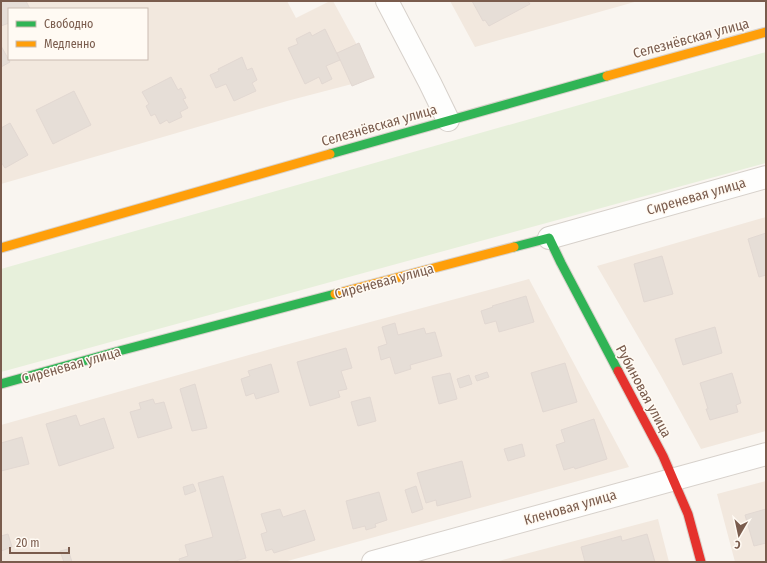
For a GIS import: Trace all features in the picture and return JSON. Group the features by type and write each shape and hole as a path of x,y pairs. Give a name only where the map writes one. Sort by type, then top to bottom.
{"street":[{"path":"387,1 448,120"},
{"name":"Селезнёвская улица","path":"1,248 448,120 766,32"},
{"name":"Сиреневая улица","path":"1,384 118,351 549,238 766,177"},
{"name":"Рубиновая улица","path":"549,238 673,479 688,514 701,562"},
{"name":"Кленовая улица","path":"373,562 766,454"}],"shaded area":[{"path":"1,1 287,1 296,18 330,1 333,1 375,78 287,101 1,184"},
{"path":"450,1 638,1 475,47"},
{"path":"766,217 766,431 701,449 661,376 597,266"},
{"path":"529,279 629,467 284,562 1,562 1,425 274,348"},
{"path":"766,481 766,562 735,562 717,494"},
{"path":"658,519 669,562 495,562"}],"green space":[{"path":"766,52 766,163 1,372 1,269"}],"building":[{"path":"1,1 26,1 30,8 8,8 8,23 1,26"},
{"path":"472,1 528,1 530,4 489,26 485,20 483,21"},
{"path":"325,29 340,60 326,66 332,79 322,84 319,77 305,84 288,48 298,44 296,39 310,32 312,36"},
{"path":"359,43 374,77 352,86 337,53"},
{"path":"1,46 10,62 1,67"},
{"path":"242,57 247,70 252,68 257,80 252,83 256,91 234,101 226,84 216,88 210,75 219,71 218,69"},
{"path":"171,77 178,90 181,88 186,98 183,99 188,108 180,112 182,117 169,123 167,120 160,124 155,114 151,116 146,106 149,104 142,92"},
{"path":"74,91 91,125 53,144 36,110"},
{"path":"10,123 28,155 5,168 1,162 1,128"},
{"path":"766,233 766,275 759,277 748,239"},
{"path":"662,256 673,294 644,302 634,264"},
{"path":"526,296 534,322 499,332 496,321 485,324 481,311 493,307 492,306"},
{"path":"395,323 398,335 424,328 426,334 435,332 442,356 410,365 411,369 395,374 390,357 381,360 378,347 387,344 382,327"},
{"path":"715,327 722,353 683,365 675,339"},
{"path":"346,348 352,368 341,371 347,389 338,391 340,397 310,406 297,362"},
{"path":"565,363 577,402 543,412 531,373"},
{"path":"271,364 279,392 256,399 254,393 246,396 241,379 250,376 248,371"},
{"path":"487,372 489,377 477,381 475,376"},
{"path":"450,373 457,399 439,404 432,377"},
{"path":"732,373 741,403 736,405 738,412 710,420 700,383"},
{"path":"469,375 472,384 460,388 457,379"},
{"path":"195,384 207,428 192,431 180,389"},
{"path":"370,397 376,421 358,426 351,402"},
{"path":"153,399 155,404 164,402 172,428 138,438 130,412 141,409 139,403"},
{"path":"76,415 80,426 104,418 114,448 59,466 46,424"},
{"path":"594,419 607,459 575,469 574,467 564,470 556,445 565,442 561,430"},
{"path":"22,437 29,464 1,471 1,443"},
{"path":"522,444 525,456 508,461 504,449"},
{"path":"462,461 471,497 437,506 436,500 426,503 417,473"},
{"path":"223,476 246,558 232,562 180,562 179,559 188,556 185,545 213,537 198,483"},
{"path":"193,484 196,491 185,495 183,487"},
{"path":"416,486 423,509 412,513 405,490"},
{"path":"379,492 387,520 375,524 376,527 366,530 365,526 353,529 346,501"},
{"path":"280,509 283,517 305,510 315,540 274,553 272,549 266,551 261,534 267,532 261,514"},
{"path":"766,509 766,543 754,546 745,515"},
{"path":"8,534 12,547 1,551 1,536"},
{"path":"647,534 655,562 585,562 581,547 621,536 622,541"},
{"path":"68,549 72,562 64,562 60,551"}],"traffic: fast":[{"path":"330,154 607,76"},
{"path":"514,247 549,238 618,371"},
{"path":"1,384 335,294"}],"traffic: slow":[{"path":"607,76 766,32"},
{"path":"1,248 330,154"},
{"path":"335,294 514,247"}],"traffic: jam":[{"path":"618,371 663,456 688,514 701,562"}]}
